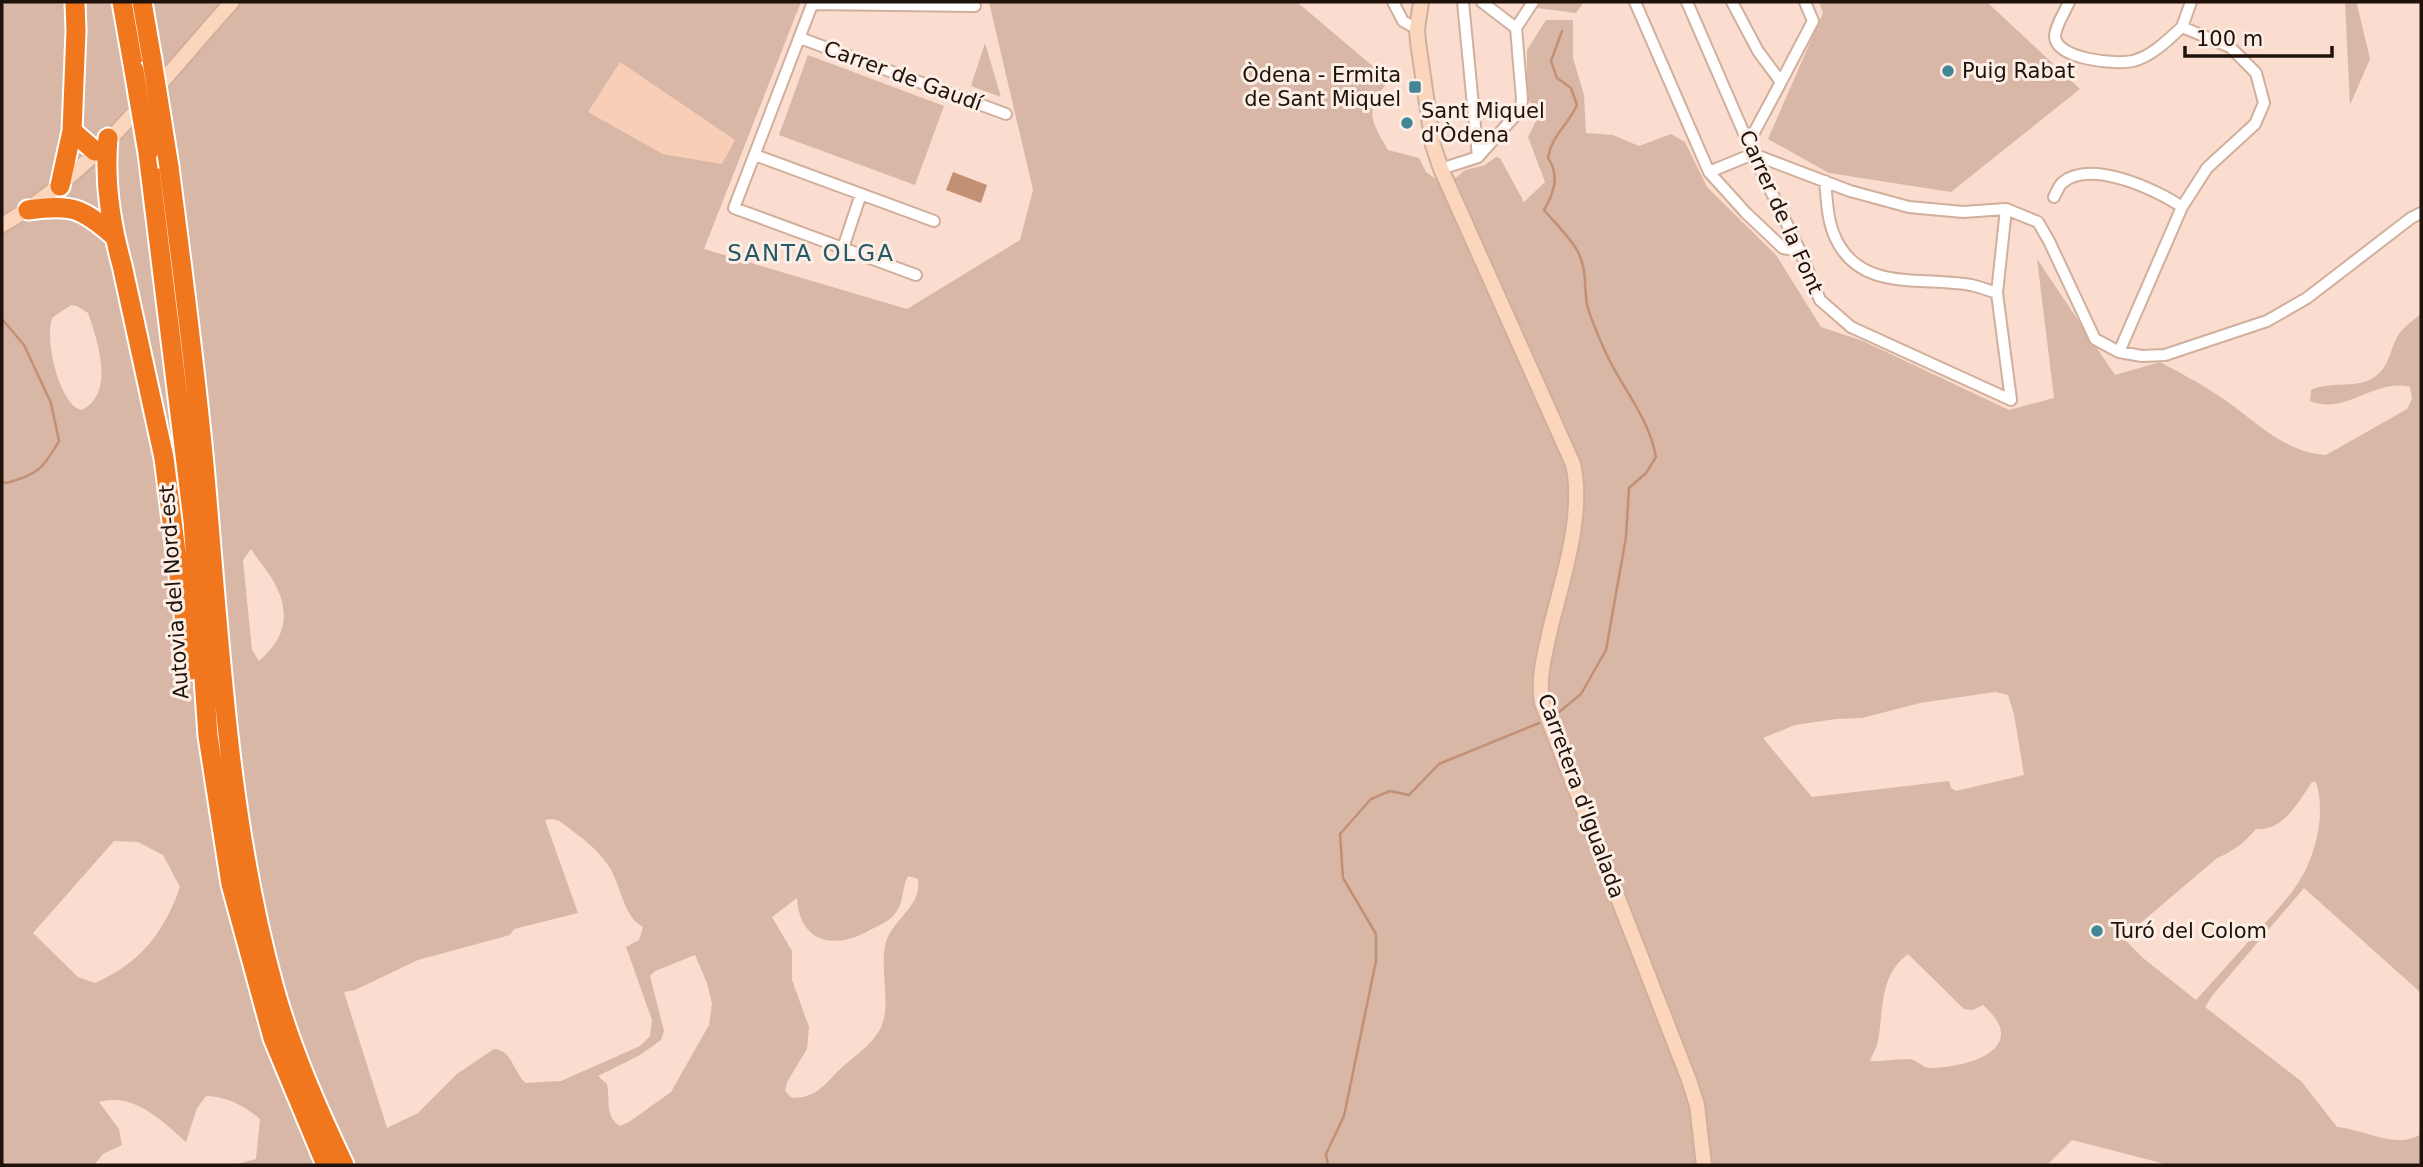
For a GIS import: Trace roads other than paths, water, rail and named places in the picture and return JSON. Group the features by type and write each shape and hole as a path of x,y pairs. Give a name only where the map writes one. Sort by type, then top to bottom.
{"highway":[{"path":"60,186 72,131 75,2"},
{"name":"Autovia del Nord-est","path":"122,2 148,153 193,520 208,736 231,884 273,1038 326,1165"},
{"name":"Autovia del Nord-est","path":"144,7 169,167 205,473 225,717 247,867 275,989 314,1101 344,1165"},
{"path":"72,131 102,145 114,236 164,458 211,815 231,884"},
{"path":"28,209 59,205 82,211 114,236"}],"street":[{"path":"2,225 60,186 102,145 232,2"},
{"path":"1393,2 1403,21 1417,29"},
{"name":"Carretera d'Igualada","path":"1421,2 1417,29 1433,145 1441,169 1573,464 1577,480 1576,516 1540,676 1540,690 1548,719 1689,1080 1697,1105 1704,1165"},
{"path":"1464,2 1478,157"},
{"path":"1482,2 1516,28"},
{"path":"1441,169 1478,157 1521,109 1516,28 1533,2"},
{"path":"1635,2 1709,172 1783,248 1800,251"},
{"name":"Carrer de la Font","path":"1687,2 1820,300 1851,327 2011,400 1997,293"},
{"path":"1732,2 1758,51 1781,82"},
{"path":"1749,142 1812,21 1805,2"},
{"path":"2069,2 2055,34 2057,45 2065,52 2112,63 2134,61 2157,49 2182,27 2191,2"},
{"path":"916,275 734,208 813,3 975,6"},
{"path":"2119,352 2182,207 2207,168 2255,124 2264,103 2256,73 2230,47 2182,27"},
{"name":"Carrer de Gaudí","path":"800,37 1006,114"},
{"path":"1709,172 1754,154 1850,191 1909,207 1963,212 2006,209 2038,222 2095,339 2119,352 2142,356 2165,355 2267,321 2307,298 2421,213"},
{"path":"755,155 934,220"},
{"path":"2053,197 2062,183 2077,176 2095,174 2116,177 2165,195 2182,207"},
{"path":"1825,181 1830,220 1836,240 1848,256 1864,270 1891,279 1970,285 1997,293 2006,209"},
{"path":"843,248 861,194"}],"waterway":[{"path":"1553,717 1581,694 1606,650 1626,537 1629,488 1646,473 1656,457 1647,429 1611,364 1593,322 1587,305 1581,258 1567,236 1544,210 1551,197 1555,177 1548,158 1550,150 1577,105 1571,88 1557,78 1551,61 1562,31"},
{"path":"2,319 24,345 51,403 59,441 38,470 17,480 2,482"},
{"path":"1328,1165 1326,1154 1344,1116 1376,961 1376,934 1343,878 1340,834 1371,799 1390,791 1409,795 1439,764 1544,721"}],"place":[{"name":"Puig Rabat","path":"1948,71"},
{"name":"Òdena - Ermita de Sant Miquel","path":"1415,87"},
{"name":"Sant Miquel d'Òdena","path":"1407,123"},
{"name":"Turó del Colom","path":"2097,931"}],"district":[{"name":"SANTA OLGA","path":"811,253"}]}
